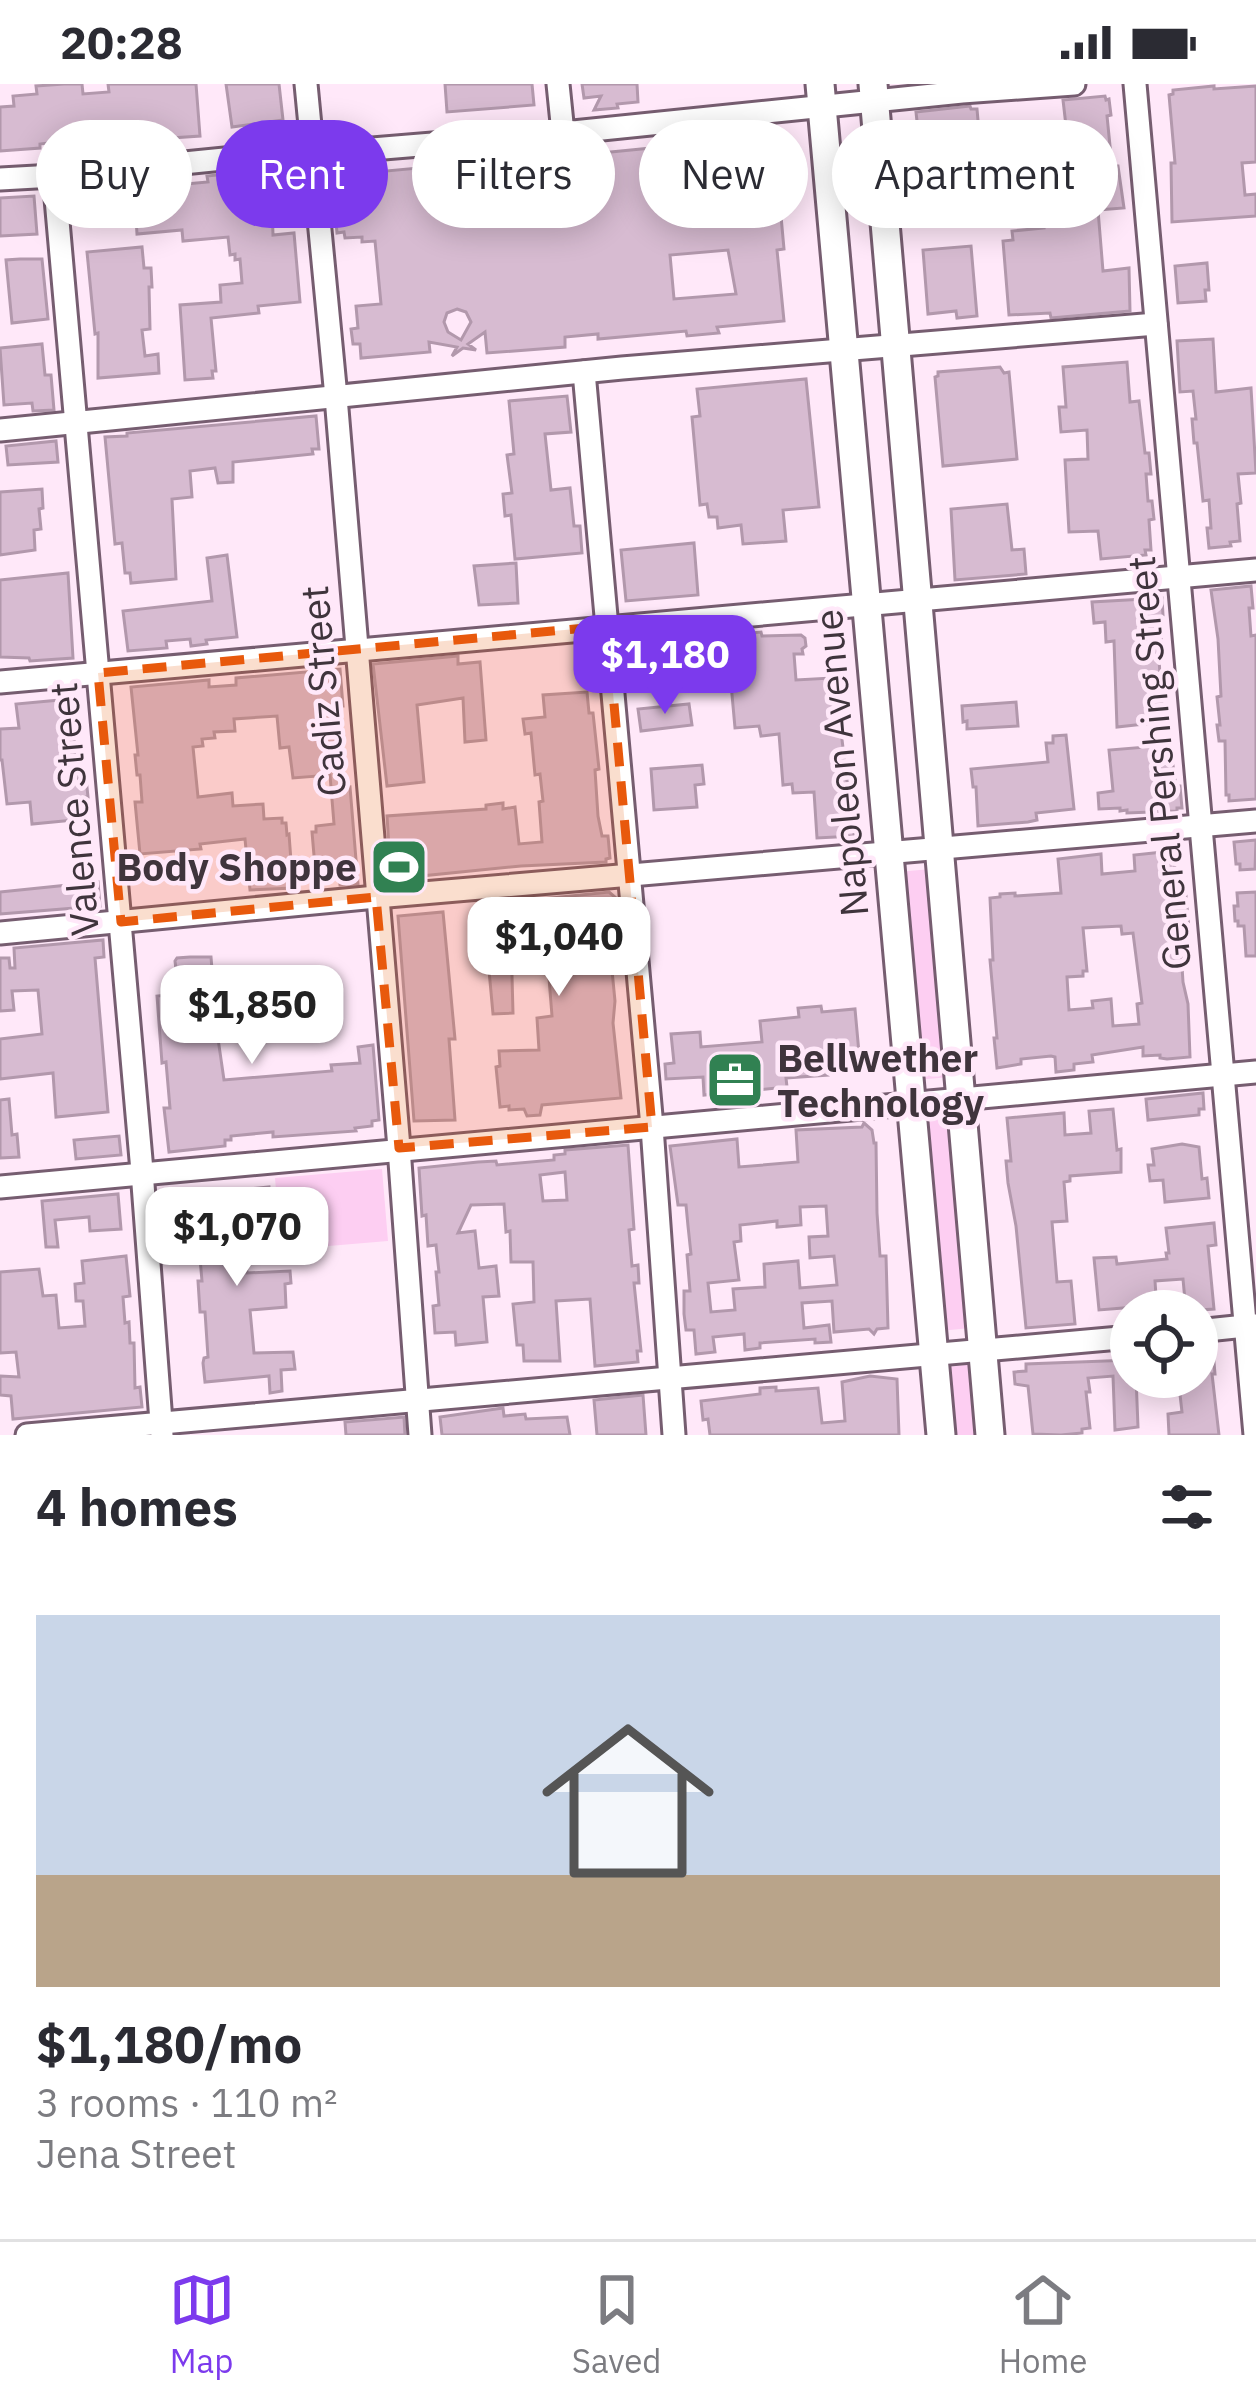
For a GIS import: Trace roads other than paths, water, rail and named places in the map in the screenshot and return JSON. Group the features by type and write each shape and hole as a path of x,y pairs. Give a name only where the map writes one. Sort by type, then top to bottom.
{"main road":[{"path":"874,93 990,1435"},
{"name":"Napoleon Avenue","path":"821,96 941,1435"}],"street":[{"name":"Cadiz Street","path":"307,84 310,120"},
{"path":"558,84 562,120"},
{"path":"615,126 821,96 1074,84"},
{"name":"General Pershing Street","path":"1135,84 1222,1075 1251,1326 1255,1435"},
{"path":"0,179 36,177"},
{"name":"Valence Street","path":"59,228 161,1428"},
{"name":"Cadiz Street","path":"320,228 420,1435"},
{"path":"0,430 584,372 1156,324"},
{"path":"584,372 652,1127 674,1435"},
{"path":"0,682 1256,570"},
{"path":"0,933 1256,821"},
{"path":"0,1186 1256,1072"},
{"path":"1218,1328 1251,1326"},
{"path":"27,1435 161,1428 416,1400 1110,1338"}],"place":[{"name":"Body Shoppe","path":"399,867"},
{"name":"Bellwether Technology","path":"735,1080"}]}
